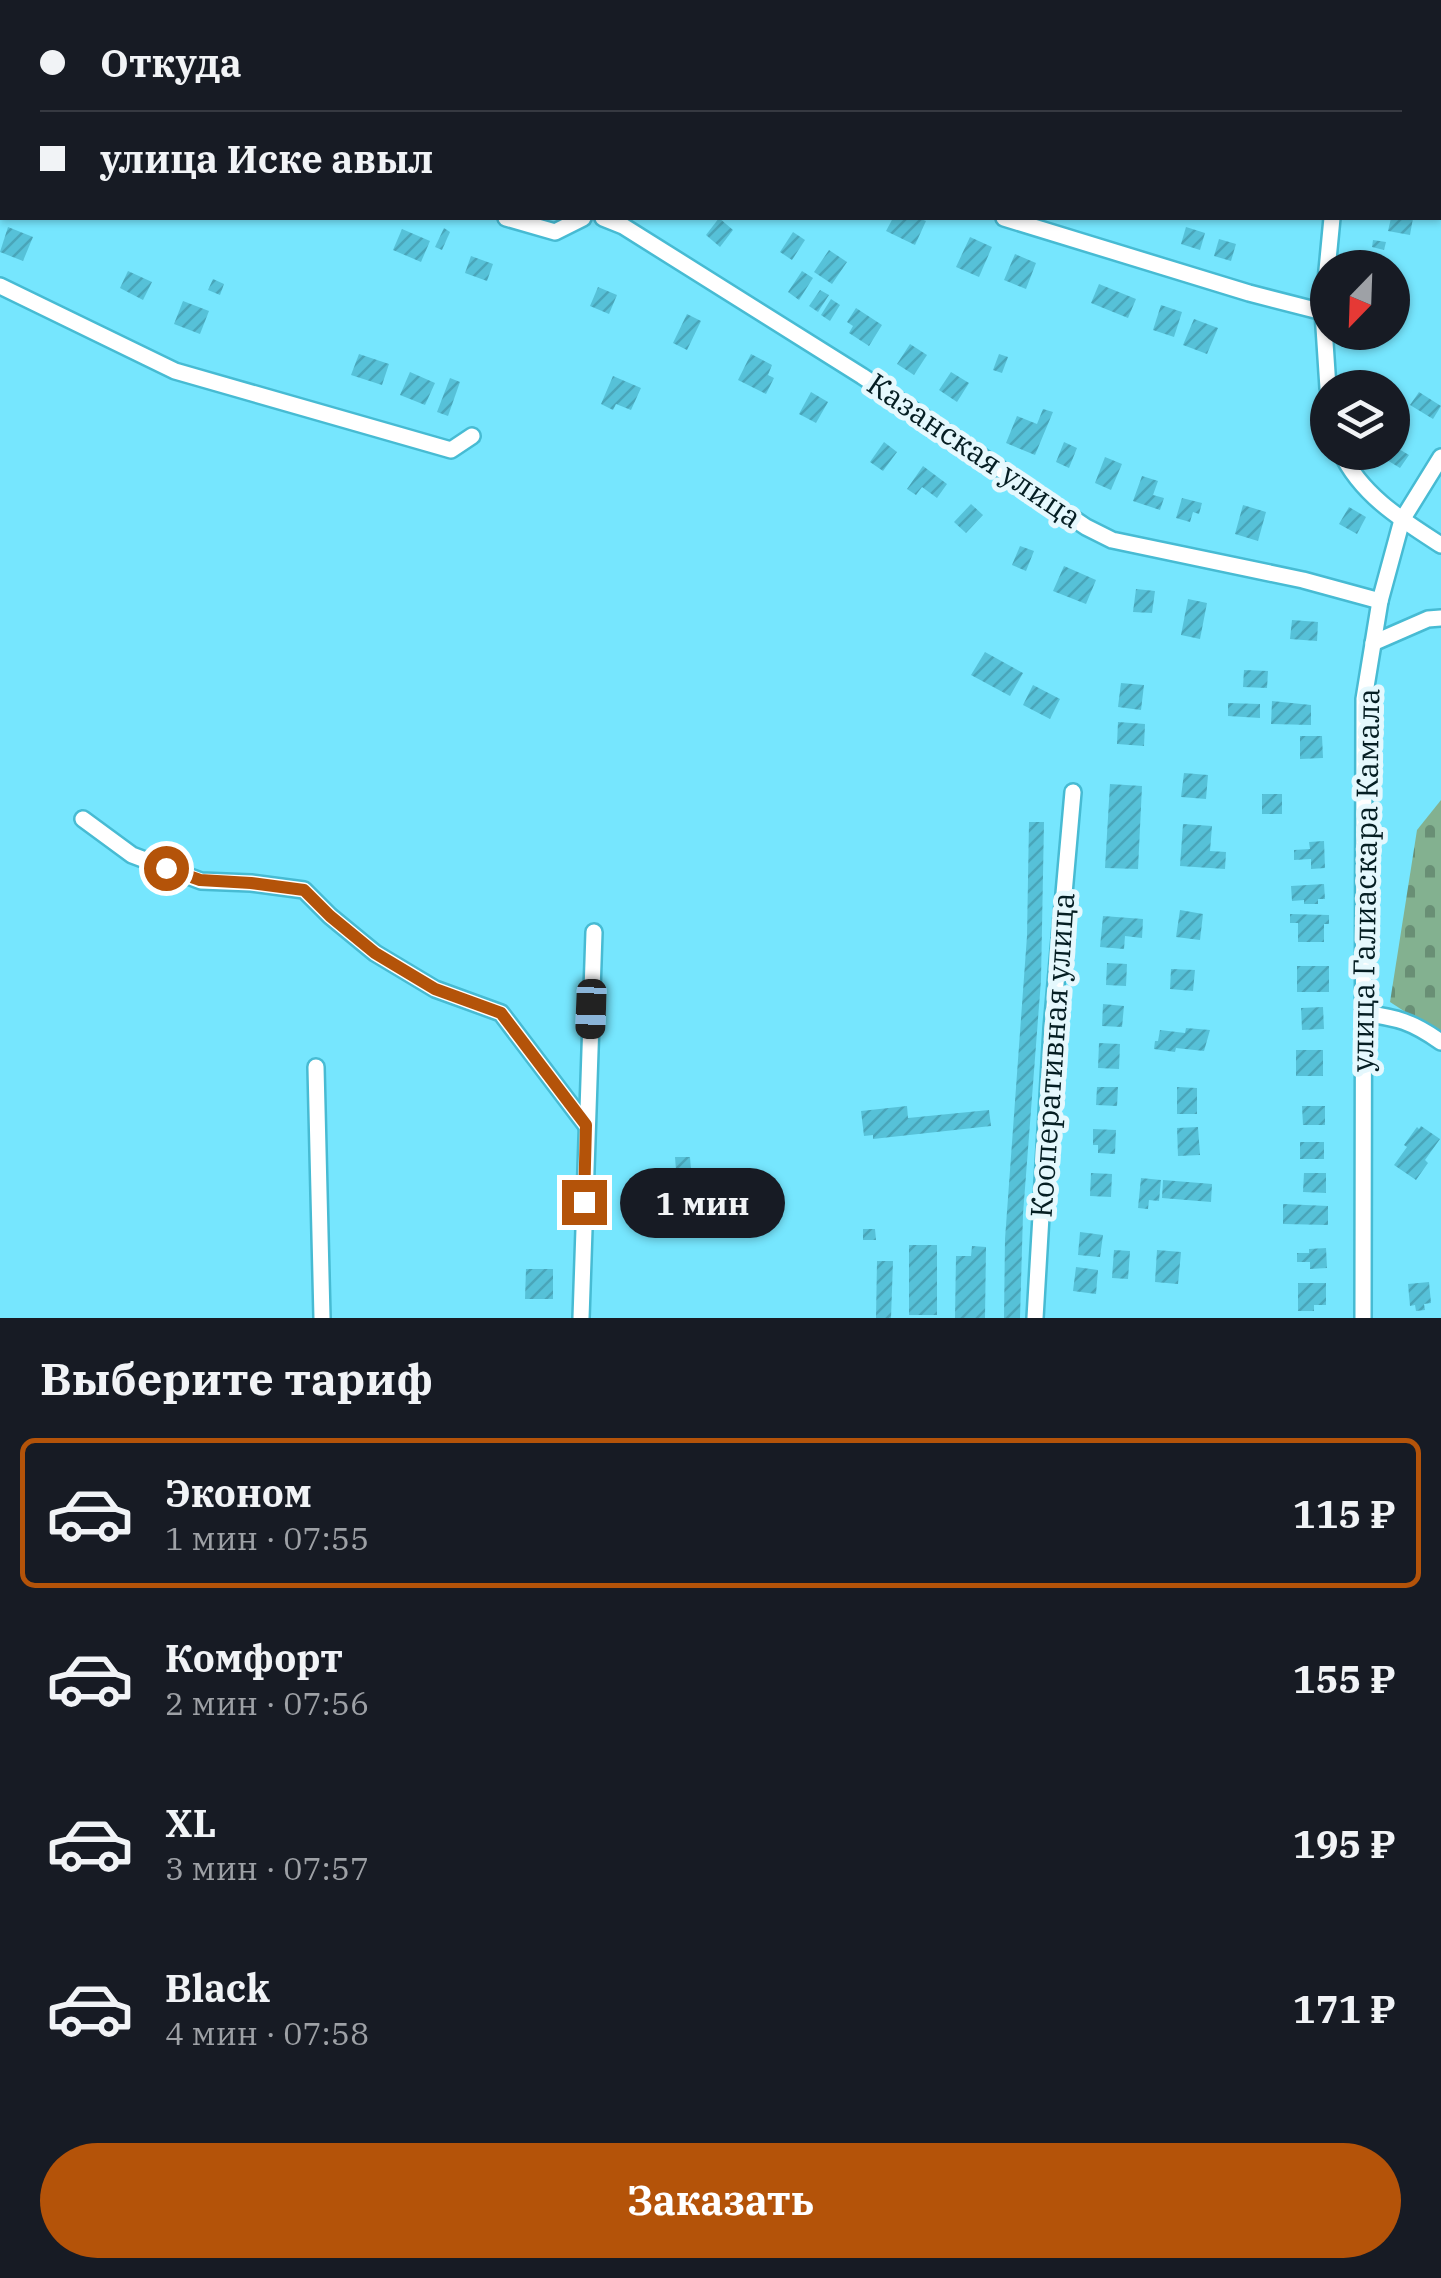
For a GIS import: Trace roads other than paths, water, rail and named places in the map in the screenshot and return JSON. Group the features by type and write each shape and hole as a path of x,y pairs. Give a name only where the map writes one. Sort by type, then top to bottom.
{"street":[{"path":"513,220 555,232 579,220"},
{"name":"Казанская улица","path":"608,220 624,226 846,366 1086,527 1112,540 1304,580 1380,601"},
{"path":"1011,220 1310,309"},
{"path":"1329,250 1332,220"},
{"path":"0,286 175,371 451,450 472,436"},
{"name":"улица Галиаскара Камала","path":"1363,1318 1364,698 1380,601 1402,520 1441,457"},
{"path":"1350,470 1366,491 1441,546"},
{"path":"1373,643 1428,618 1441,618"},
{"name":"Кооперативная улица","path":"1035,1318 1052,1029 1073,792"},
{"path":"83,819 132,855 200,880 304,890 375,953 435,989 501,1013 586,1125"},
{"path":"580,1318 594,932"},
{"path":"1363,1014 1399,1018 1441,1042"},
{"path":"316,1067 322,1318"}]}
